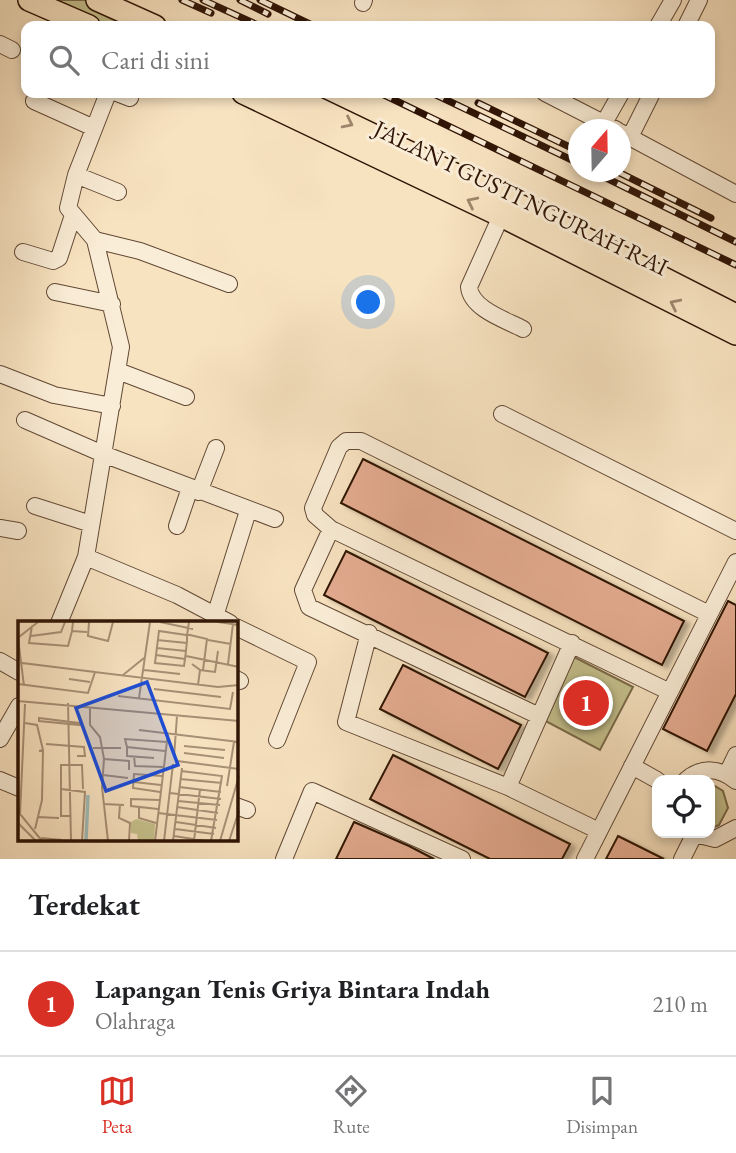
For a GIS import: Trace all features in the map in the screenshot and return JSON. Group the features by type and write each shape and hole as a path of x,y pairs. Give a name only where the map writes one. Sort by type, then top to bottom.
{"main road":[{"path":"29,0 77,21"},
{"path":"97,0 144,21"},
{"name":"JALAN I GUSTI NGURAH RAI","path":"253,98 501,216 736,334"},
{"name":"JALAN I GUSTI NGURAH RAI","path":"296,98 540,215 736,315"}],"street":[{"path":"661,21 673,0"},
{"path":"688,21 699,0"},
{"path":"60,621 86,557 118,371 120,332 95,240 73,215 68,204 76,175 106,98"},
{"path":"555,98 596,119"},
{"path":"619,119 621,98"},
{"path":"628,119 647,98"},
{"path":"34,101 94,128"},
{"path":"631,137 736,194"},
{"path":"76,175 118,192"},
{"path":"23,253 53,261 59,258 73,215"},
{"path":"501,216 469,287 470,293 481,306 523,329"},
{"path":"95,240 140,251 229,284"},
{"path":"55,292 112,304"},
{"path":"118,371 186,397"},
{"path":"0,374 54,395 112,406"},
{"path":"502,414 736,531"},
{"path":"25,420 103,454 275,519"},
{"path":"670,692 331,529 315,515 313,508 339,447 346,441 361,441 709,614"},
{"path":"177,526 216,448"},
{"path":"35,506 91,524"},
{"path":"216,613 248,511"},
{"path":"0,528 18,531"},
{"path":"331,529 304,585 304,600 317,612 369,633 539,716"},
{"path":"86,557 216,613 227,621"},
{"path":"585,859 736,562"},
{"path":"238,628 308,662 277,740"},
{"path":"369,633 346,722 508,787 599,831"},
{"path":"508,787 572,643"},
{"path":"0,661 18,671"},
{"path":"1,734 18,708"},
{"path":"695,775 704,770 732,777 736,755"},
{"path":"632,766 652,777"},
{"path":"0,780 18,789"},
{"path":"284,859 312,792 462,859"},
{"path":"710,838 715,839 736,828"},
{"path":"682,859 690,838"}],"shaded area":[{"path":"29,0 97,0 144,21 77,21"},
{"path":"572,656 633,687 600,750 540,718"},
{"path":"715,786 723,791 728,808 719,825 715,827"}],"building":[{"path":"363,459 684,621 662,665 341,503"},
{"path":"346,551 548,653 525,697 324,595"},
{"path":"728,601 736,605 736,694 707,751 663,729"},
{"path":"403,665 521,725 498,769 380,709"},
{"path":"393,755 570,844 562,859 490,859 370,799"},
{"path":"354,822 409,846 434,859 336,859"},
{"path":"618,836 664,859 606,859"}],"railway":[{"path":"182,0 211,13"},
{"path":"203,0 249,21"},
{"path":"240,0 268,14"},
{"path":"260,0 304,21"},
{"path":"390,98 736,265"},
{"path":"442,98 568,158"},
{"path":"478,103 568,146"},
{"path":"631,178 711,218"},
{"path":"614,182 736,242"}],"place":[{"name":"Lapangan Tenis Griya Bintara Indah","path":"586,703"}]}
